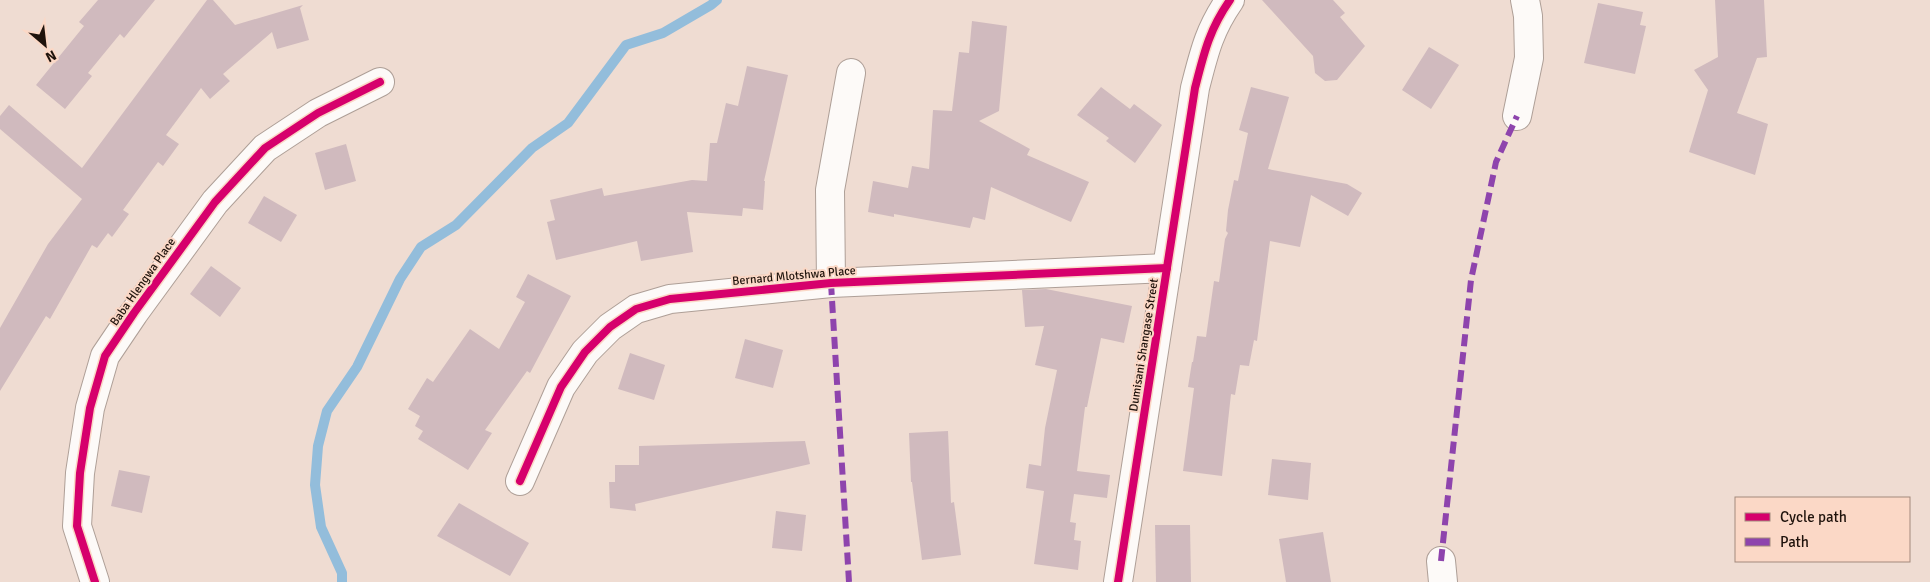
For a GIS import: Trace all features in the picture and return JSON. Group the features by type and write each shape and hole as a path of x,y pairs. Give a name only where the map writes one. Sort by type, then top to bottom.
{"street":[{"name":"Dumisani Shangase Street","path":"1118,582 1195,88 1207,40 1230,0"},
{"path":"1517,116 1529,58 1528,16 1525,0"},
{"path":"831,283 830,190 851,73"},
{"name":"Baba Hlengwa Place","path":"94,582 77,526 80,482 90,408 106,356 134,313 215,202 265,148 318,113 380,82"},
{"name":"Bernard Mlotshwa Place","path":"520,481 561,387 585,352 610,327 636,309 670,299 831,283 1167,268"}],"building":[{"path":"98,0 155,0 124,38 120,34 88,73 92,76 65,109 36,85 84,26 79,22"},
{"path":"207,0 213,0 235,25 303,5 300,8 309,40 277,49 272,32 223,74 230,81 210,99 201,88 166,135 179,144 163,166 158,162 123,210 129,214 112,237 108,233 97,248 92,245 50,319 46,316 0,391 0,328 48,244 82,199 0,129 0,116 9,105 82,168"},
{"path":"1262,0 1333,0 1345,13 1340,17 1365,46 1337,80 1325,81 1315,73 1313,56"},
{"path":"1715,0 1764,0 1767,57 1757,58 1737,113 1768,124 1755,175 1689,152 1708,90 1694,70 1718,57"},
{"path":"1598,3 1643,12 1640,25 1646,26 1635,74 1584,63"},
{"path":"972,21 1007,26 999,111 979,121 1030,149 1027,155 1089,182 1071,222 991,187 985,220 973,217 970,228 894,214 894,217 868,212 873,181 908,188 912,166 929,169 933,110 952,111 959,52 969,53"},
{"path":"1429,47 1459,65 1431,109 1402,90"},
{"path":"747,66 788,75 764,181 763,210 743,208 742,216 687,212 693,252 641,261 637,241 556,260 547,222 555,220 550,200 602,188 604,196 692,180 707,181 710,143 717,143 726,103 738,106"},
{"path":"1101,87 1130,109 1134,104 1162,125 1135,163 1106,141 1109,138 1077,115"},
{"path":"1251,87 1289,97 1268,169 1347,184 1362,193 1348,216 1311,195 1300,247 1270,241 1257,341 1254,340 1249,366 1240,365 1235,395 1231,394 1222,476 1183,471 1194,388 1188,387 1197,336 1206,337 1214,281 1219,282 1225,239 1228,233 1226,231 1228,210 1234,180 1238,181 1248,133 1239,130"},
{"path":"346,144 356,181 325,190 315,153"},
{"path":"264,196 297,215 281,242 248,223"},
{"path":"211,266 241,288 220,317 190,294"},
{"path":"528,274 571,296 530,373 527,371 485,430 492,433 468,470 418,439 423,431 415,426 420,416 408,409 427,378 433,382 470,329 499,349 525,302 516,297"},
{"path":"1046,289 1132,306 1124,343 1101,338 1087,407 1085,407 1077,471 1110,475 1107,498 1074,494 1070,522 1076,523 1074,540 1081,541 1078,570 1034,564 1044,491 1026,488 1029,464 1041,466 1045,428 1057,370 1035,365 1044,326 1025,327 1022,290"},
{"path":"745,339 783,350 773,388 735,378"},
{"path":"630,353 665,365 654,400 618,389"},
{"path":"948,431 951,503 954,502 961,555 922,560 911,482 909,433"},
{"path":"805,441 810,464 635,504 636,511 610,508 609,482 615,482 615,465 639,465 639,446"},
{"path":"1272,459 1311,463 1308,500 1268,495"},
{"path":"119,470 150,476 142,513 111,506"},
{"path":"459,503 529,543 510,576 437,536"},
{"path":"776,511 806,515 802,551 772,548"},
{"path":"1155,525 1190,525 1191,582 1156,582"},
{"path":"1323,532 1331,582 1286,582 1279,539"}],"waterway":[{"path":"342,582 342,573 321,527 315,485 318,446 327,411 357,367 400,279 421,247 456,225 532,148 568,123 626,45 663,33 717,0"}],"marked path":[{"path":"1441,561 1471,280 1496,162 1517,116"},
{"path":"831,283 849,582"}],"cycle path":[{"path":"1118,582 1195,88 1204,53 1212,32 1230,0"},
{"path":"95,582 77,526 80,473 90,408 105,356 215,202 265,148 318,113 380,82"},
{"path":"520,481 561,387 585,352 610,327 636,309 670,299 831,283 1167,268"}]}
